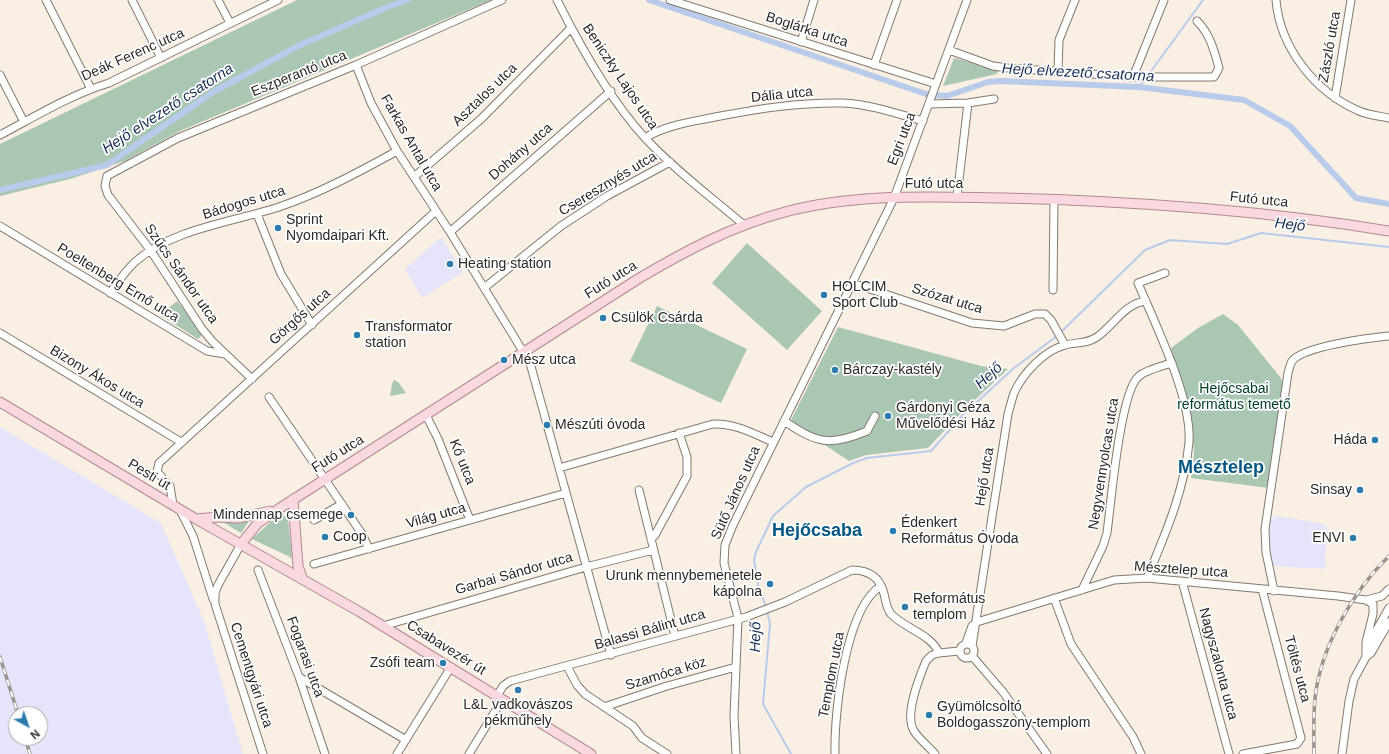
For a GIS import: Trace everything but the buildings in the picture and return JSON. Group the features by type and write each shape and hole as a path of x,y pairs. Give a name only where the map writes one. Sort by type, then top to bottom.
{"main road":[{"name":"Futó utca","path":"241,544 258,523 277,509 673,258 719,235 744,225 803,208 850,201 894,198 957,197 1111,201 1299,218 1389,231"},
{"name":"Pesti út","path":"0,402 196,519 285,569"},
{"path":"293,499 298,566 302,578"},
{"path":"196,519 219,517 238,518 277,509"},
{"name":"Csabavezér út","path":"285,569 451,667 591,754"}],"street":[{"path":"46,0 91,88"},
{"path":"132,0 161,58"},
{"path":"218,0 230,23"},
{"name":"Deák Ferenc utca","path":"0,135 60,102 91,88 109,83 278,0"},
{"name":"Eszperantó utca","path":"107,176 178,138 356,65 502,0"},
{"name":"Beniczky Lajos utca","path":"557,0 571,28 610,91 645,138 670,162 744,225"},
{"name":"Boglárka utca","path":"670,0 683,2 936,86"},
{"path":"801,42 814,0"},
{"path":"874,65 897,0"},
{"name":"Egri utca","path":"852,283 894,198 930,104 967,0"},
{"path":"1058,71 1059,40 1075,0"},
{"path":"1133,77 1164,0"},
{"path":"1276,0 1281,25 1295,54 1313,78 1334,98 1360,112 1389,118"},
{"name":"Zászló utca","path":"1334,98 1351,0"},
{"path":"949,50 993,66 1133,77 1214,77 1219,68 1204,28 1197,21"},
{"name":"Asztalos utca","path":"414,177 481,119 571,28"},
{"name":"Farkas Antal utca","path":"356,65 371,103 397,151 450,232 524,352"},
{"path":"0,75 24,122"},
{"name":"Dohány utca","path":"450,232 610,91"},
{"path":"930,104 968,103 994,99"},
{"name":"Dália utca","path":"645,138 673,126 750,111 793,105 844,103 889,111 923,121"},
{"path":"957,197 968,103"},
{"name":"Bádogos utca","path":"110,293 125,272 136,261 179,236 258,214 311,195 397,151"},
{"name":"Cseresznyés utca","path":"484,288 561,226 607,196 670,162"},
{"name":"Szűcs Sándor utca","path":"107,176 105,186 108,195 151,251 202,329 252,379"},
{"path":"1053,290 1054,199"},
{"name":"Görgős utca","path":"177,507 170,486 157,472 159,463 436,211"},
{"path":"258,214 281,274 312,324"},
{"name":"Poeltenberg Ernő utca","path":"0,226 207,351 226,354"},
{"path":"1147,578 1170,522 1186,466 1189,440 1186,410 1172,363 1138,282 1165,273"},
{"name":"Szózat utca","path":"852,283 972,323 1004,326 1035,314 1045,314 1051,320 1063,343"},
{"name":"Sütő János utca","path":"736,754 734,716 738,618 724,563 725,545 773,442 852,283"},
{"name":"Hejő utca","path":"969,645 976,622 1008,414 1015,392 1028,371 1063,343 1089,342 1099,336 1133,304 1146,301"},
{"name":"Bizony Ákos utca","path":"0,333 181,442"},
{"path":"1274,591 1266,552 1265,529 1288,373 1292,361 1301,355 1330,345 1389,336"},
{"path":"524,352 530,363 610,654"},
{"name":"Negyvennyolcas utca","path":"1082,590 1103,546 1107,533 1122,420 1130,388 1138,376 1172,363"},
{"path":"269,397 362,534 369,549"},
{"name":"Kő utca","path":"426,415 438,439 470,520"},
{"path":"784,421 817,440 840,440 867,431 875,416"},
{"path":"559,468 679,433 722,424 739,428 773,442"},
{"path":"651,539 655,535 687,476 687,457 679,433"},
{"path":"639,490 675,636"},
{"name":"Világ utca","path":"314,564 566,493"},
{"path":"314,520 342,504"},
{"name":"Cementgyári utca","path":"177,507 193,536 262,754"},
{"name":"Cementgyári utca","path":"215,604 215,593 218,585 241,544"},
{"name":"Garbai Sándor utca","path":"383,626 586,567 653,550"},
{"name":"Fogarasi utca","path":"258,570 299,677 326,754"},
{"name":"Balassi Bálint utca","path":"469,754 500,698 503,686 510,681 760,613 852,570 865,571 870,574 881,586 890,613 900,621 914,628 937,647 939,653"},
{"name":"Mésztelep utca","path":"976,622 1114,580 1147,578 1366,600 1382,596 1389,589"},
{"name":"Nagyszalonta utca","path":"1182,581 1230,754"},
{"name":"Templom utca","path":"836,754 835,737 839,696 850,636 868,597 881,586"},
{"name":"Töltés utca","path":"1243,754 1297,744 1301,738 1262,590"},
{"path":"1054,598 1071,644 1133,737 1141,754"},
{"path":"1366,600 1372,604 1374,608 1366,654"},
{"path":"1342,754 1349,701 1354,680 1389,608"},
{"path":"1366,654 1371,653 1389,622"},
{"path":"959,652 961,646 969,645 974,652 972,656"},
{"path":"935,754 914,730 910,721 911,710 926,661 932,655 939,653 959,652"},
{"path":"959,652 964,658 972,656"},
{"path":"972,656 1003,692 1047,754"},
{"path":"567,666 577,685 585,694 633,726 642,738 667,754"},
{"path":"397,754 451,667"},
{"name":"Szamóca köz","path":"604,707 667,686 736,667"},
{"path":"299,677 406,740"}],"shaded area":[{"path":"441,237 463,272 422,298 405,269"},
{"path":"0,427 161,523 204,621 243,754 0,754"},
{"path":"1279,516 1324,524 1327,527 1325,569 1272,566 1268,545 1270,521 1274,517"}],"green space":[{"path":"297,0 491,0 180,131 125,161 70,179 0,196 0,144"},
{"path":"954,58 998,70 997,74 943,86"},
{"path":"747,243 822,311 787,350 712,283"},
{"path":"177,301 203,334 198,339 160,315"},
{"path":"657,306 747,349 721,403 630,361"},
{"name":"Hejőcsabai református temető","path":"1223,314 1238,325 1281,378 1283,385 1269,488 1191,478 1194,453 1192,423 1171,348 1198,328"},
{"path":"838,327 981,366 1008,369 961,413 928,448 866,455 849,461 790,422"},
{"path":"394,380 399,383 406,393 390,396"},
{"path":"280,513 288,518 292,558 252,539"},
{"path":"251,518 241,533 218,519"}],"waterway":[{"name":"Hejő elvezető csatorna","path":"0,190 107,165 213,92 300,45 390,6 408,0"},
{"name":"Hejő elvezető csatorna","path":"649,0 926,94 947,96 988,82 1001,81 1139,87 1244,100 1290,126 1356,198 1389,204"},
{"path":"1149,74 1203,0"},
{"name":"Hejő elvezető csatorna","path":"1139,87 1143,82"},
{"name":"Hejő","path":"1060,333 1145,250 1170,240 1227,244 1261,233 1389,247"},
{"name":"Hejő","path":"766,607 758,585 754,560 756,552 773,516 806,487 853,463 867,458 931,451 964,414 1014,368 1057,336"},
{"name":"Hejő","path":"767,611 770,624 763,704 791,754"}],"railway":[{"path":"1314,754 1315,699 1318,680 1331,641 1351,603 1363,586 1389,556"},
{"path":"0,657 15,706"},
{"path":"28,746 30,754"}],"place":[{"name":"Sprint Nyomdaipari Kft.","path":"278,228"},
{"name":"Heating station","path":"450,264"},
{"name":"HOLCIM Sport Club","path":"824,295"},
{"name":"Csülök Csárda","path":"603,318"},
{"name":"Transformator station","path":"357,335"},
{"name":"Mész utca","path":"504,360"},
{"name":"Bárczay-kastély","path":"835,370"},
{"name":"Gárdonyi Géza Művelődési Ház","path":"888,416"},
{"name":"Mészúti óvoda","path":"547,425"},
{"name":"Háda","path":"1375,440"},
{"name":"Sinsay","path":"1360,490"},
{"name":"Mindennap csemege","path":"351,515"},
{"name":"Édenkert Református Óvoda","path":"893,531"},
{"name":"Coop","path":"325,537"},
{"name":"ENVI","path":"1353,538"},
{"name":"Urunk mennybemenetele kápolna","path":"770,584"},
{"name":"Református templom","path":"905,607"},
{"name":"Zsófi team","path":"443,663"},
{"name":"L&L vadkovászos pékműhely","path":"518,690"},
{"name":"Gyümölcsoltó Boldogasszony-templom","path":"929,715"}],"district":[{"name":"Mésztelep","path":"1221,468"},
{"name":"Hejőcsaba","path":"817,531"}]}
